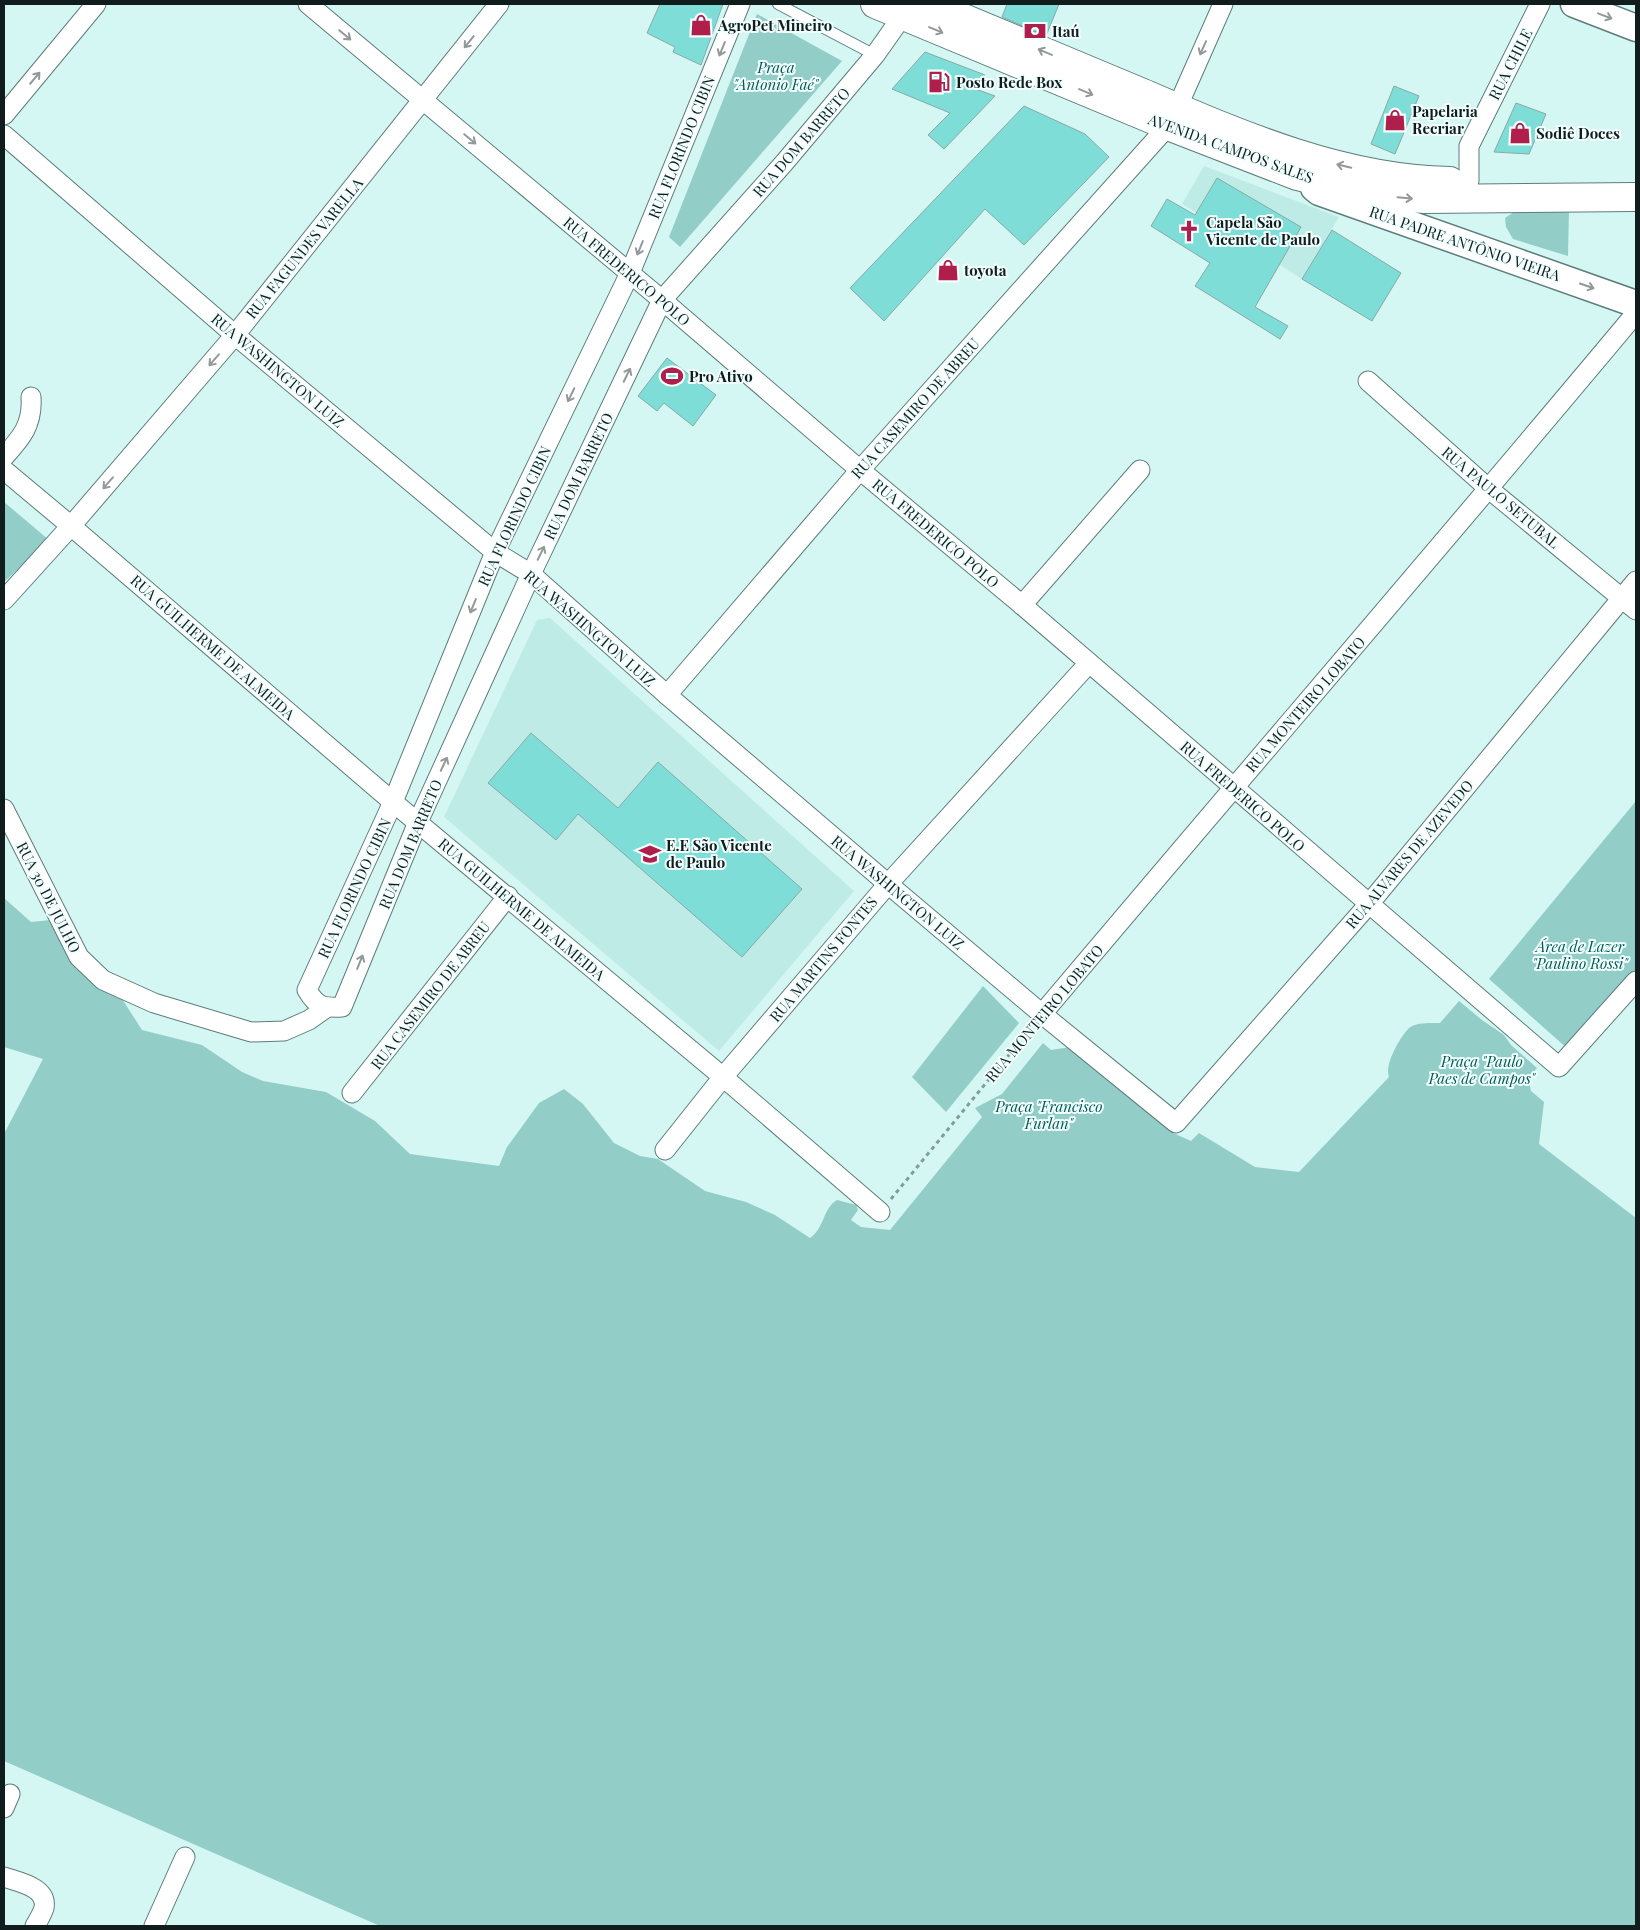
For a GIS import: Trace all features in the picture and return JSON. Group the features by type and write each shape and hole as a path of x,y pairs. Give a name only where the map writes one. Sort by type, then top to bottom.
{"main road":[{"name":"AVENIDA CAMPOS SALES","path":"875,4 908,10 1173,117 1377,175 1422,180 1469,181 1636,180"},
{"name":"AVENIDA CAMPOS SALES","path":"930,4 1297,176 1381,196 1425,199 1636,197"}],"street":[{"path":"4,115 96,4"},
{"name":"RUA FREDERICO POLO","path":"308,4 630,272 860,470 1022,605 1559,1067 1636,980"},
{"name":"RUA FAGUNDES VARELLA","path":"4,600 71,526 235,335 499,4"},
{"name":"RUA FLORINDO CIBIN","path":"334,1007 314,1001 307,990 393,802 496,552 630,272 740,4"},
{"name":"RUA CASEMIRO DE ABREU","path":"667,695 860,470 1173,117 1223,4"},
{"name":"RUA CHILE","path":"1469,181 1469,146 1540,4"},
{"path":"1574,4 1636,28"},
{"name":"RUA DOM BARRETO","path":"334,1007 531,574 662,300 784,163 875,55 908,10"},
{"name":"RUA WASHINGTON LUIZ","path":"4,135 235,335 496,552 531,574 667,695 888,884 1042,1014 1176,1123"},
{"name":"RUA PADRE ANTÔNIO VIEIRA","path":"1297,176 1319,192 1636,304"},
{"name":"RUA MONTEIRO LOBATO","path":"1042,1014 1489,489 1636,313"},
{"name":"RUA PAULO SETUBAL","path":"1368,381 1489,489 1629,604"},
{"path":"4,458 21,438 29,422 32,410 31,397"},
{"name":"RUA GUILHERME DE ALMEIDA","path":"4,470 393,802 723,1077 880,1212"},
{"path":"1022,605 1140,470"},
{"name":"RUA ALVARES DE AZEVEDO","path":"1176,1123 1629,604 1636,580"},
{"name":"RUA MARTINS FONTES","path":"665,1150 723,1077 888,884 1089,663"},
{"name":"RUA 30 DE JULHO","path":"4,809 79,957 103,980 154,1003 252,1032 284,1031 334,1007"},
{"name":"RUA CASEMIRO DE ABREU","path":"352,1093 508,896"},
{"path":"154,1926 185,1857"},
{"path":"4,1877 30,1886 41,1893 44,1909 35,1926"}],"lane":[{"path":"778,4 875,55"}],"path":[{"name":"RUA MONTEIRO LOBATO","path":"880,1212 1042,1014"}],"shaded area":[{"path":"1204,166 1339,217 1302,279 1182,204"},
{"name":"E.E São Vicente de Paulo","path":"550,618 854,891 719,1051 444,817 537,620"}],"green space":[{"name":"Praça \"Antonio Faé\"","path":"757,14 842,61 680,247 669,237"},
{"path":"1523,206 1569,209 1568,256 1513,239 1506,227 1505,218"},
{"path":"4,502 49,540 4,582"},
{"name":"Área de Lazer \"Paulino Rossi\"","path":"1636,801 1636,974 1569,1050 1489,979"},
{"path":"4,898 31,922 51,920 62,926 97,960 142,1030 202,1045 242,1072 263,1081 326,1092 375,1121 410,1154 499,1166 507,1147 539,1103 564,1089 583,1104 614,1143 640,1156 658,1159 705,1191 746,1202 775,1215 810,1238 815,1234 829,1208 837,1200 856,1205 858,1210 851,1220 861,1227 890,1230 982,1117 975,1108 1002,1094 1043,1043 1051,1050 1077,1046 1173,1133 1191,1141 1199,1133 1255,1167 1299,1172 1389,1077 1389,1066 1397,1044 1409,1028 1420,1024 1440,1023 1459,1001 1504,1035 1511,1045 1537,1068 1528,1078 1531,1091 1544,1102 1539,1144 1636,1218 1636,1926 380,1926 4,1761 4,1134 43,1059 4,1047"},
{"path":"983,986 1019,1023 946,1112 912,1077"}],"building":[{"path":"660,4 723,4 701,65 673,52 675,47 647,33"},
{"name":"Itaú","path":"1007,4 1059,4 1046,36 1002,17"},
{"name":"Posto Rede Box","path":"925,52 985,75 973,88 995,96 944,149 928,135 950,113 892,89"},
{"name":"Papelaria Recriar","path":"1394,86 1419,96 1395,154 1371,144"},
{"name":"Sodiê Doces","path":"1516,103 1546,114 1529,154 1494,152"},
{"path":"1024,106 1085,134 1109,157 1024,245 985,209 884,321 850,288"},
{"path":"1217,178 1301,227 1255,307 1288,326 1280,339 1195,286 1210,263 1151,226 1167,199 1195,215"},
{"path":"1332,230 1401,273 1372,321 1302,279"},
{"name":"Pro Ativo","path":"667,358 716,395 693,426 664,403 657,411 638,396"},
{"path":"531,733 618,808 658,762 802,889 742,957 578,814 556,840 488,783"}],"place":[{"name":"AgroPet Mineiro","path":"701,25"},
{"name":"Itaú","path":"1035,31"},
{"name":"Posto Rede Box","path":"939,82"},
{"name":"Papelaria Recriar","path":"1395,120"},
{"name":"Sodiê Doces","path":"1520,133"},
{"name":"Capela São Vicente de Paulo","path":"1189,231"},
{"name":"toyota","path":"948,270"},
{"name":"Pro Ativo","path":"672,376"},
{"name":"E.E São Vicente de Paulo","path":"650,854"}],"park label":[{"name":"Praça \"Paulo Paes de Campos\"","path":"1482,1070"},
{"name":"Praça \"Francisco Furlan\"","path":"1049,1114"}]}
